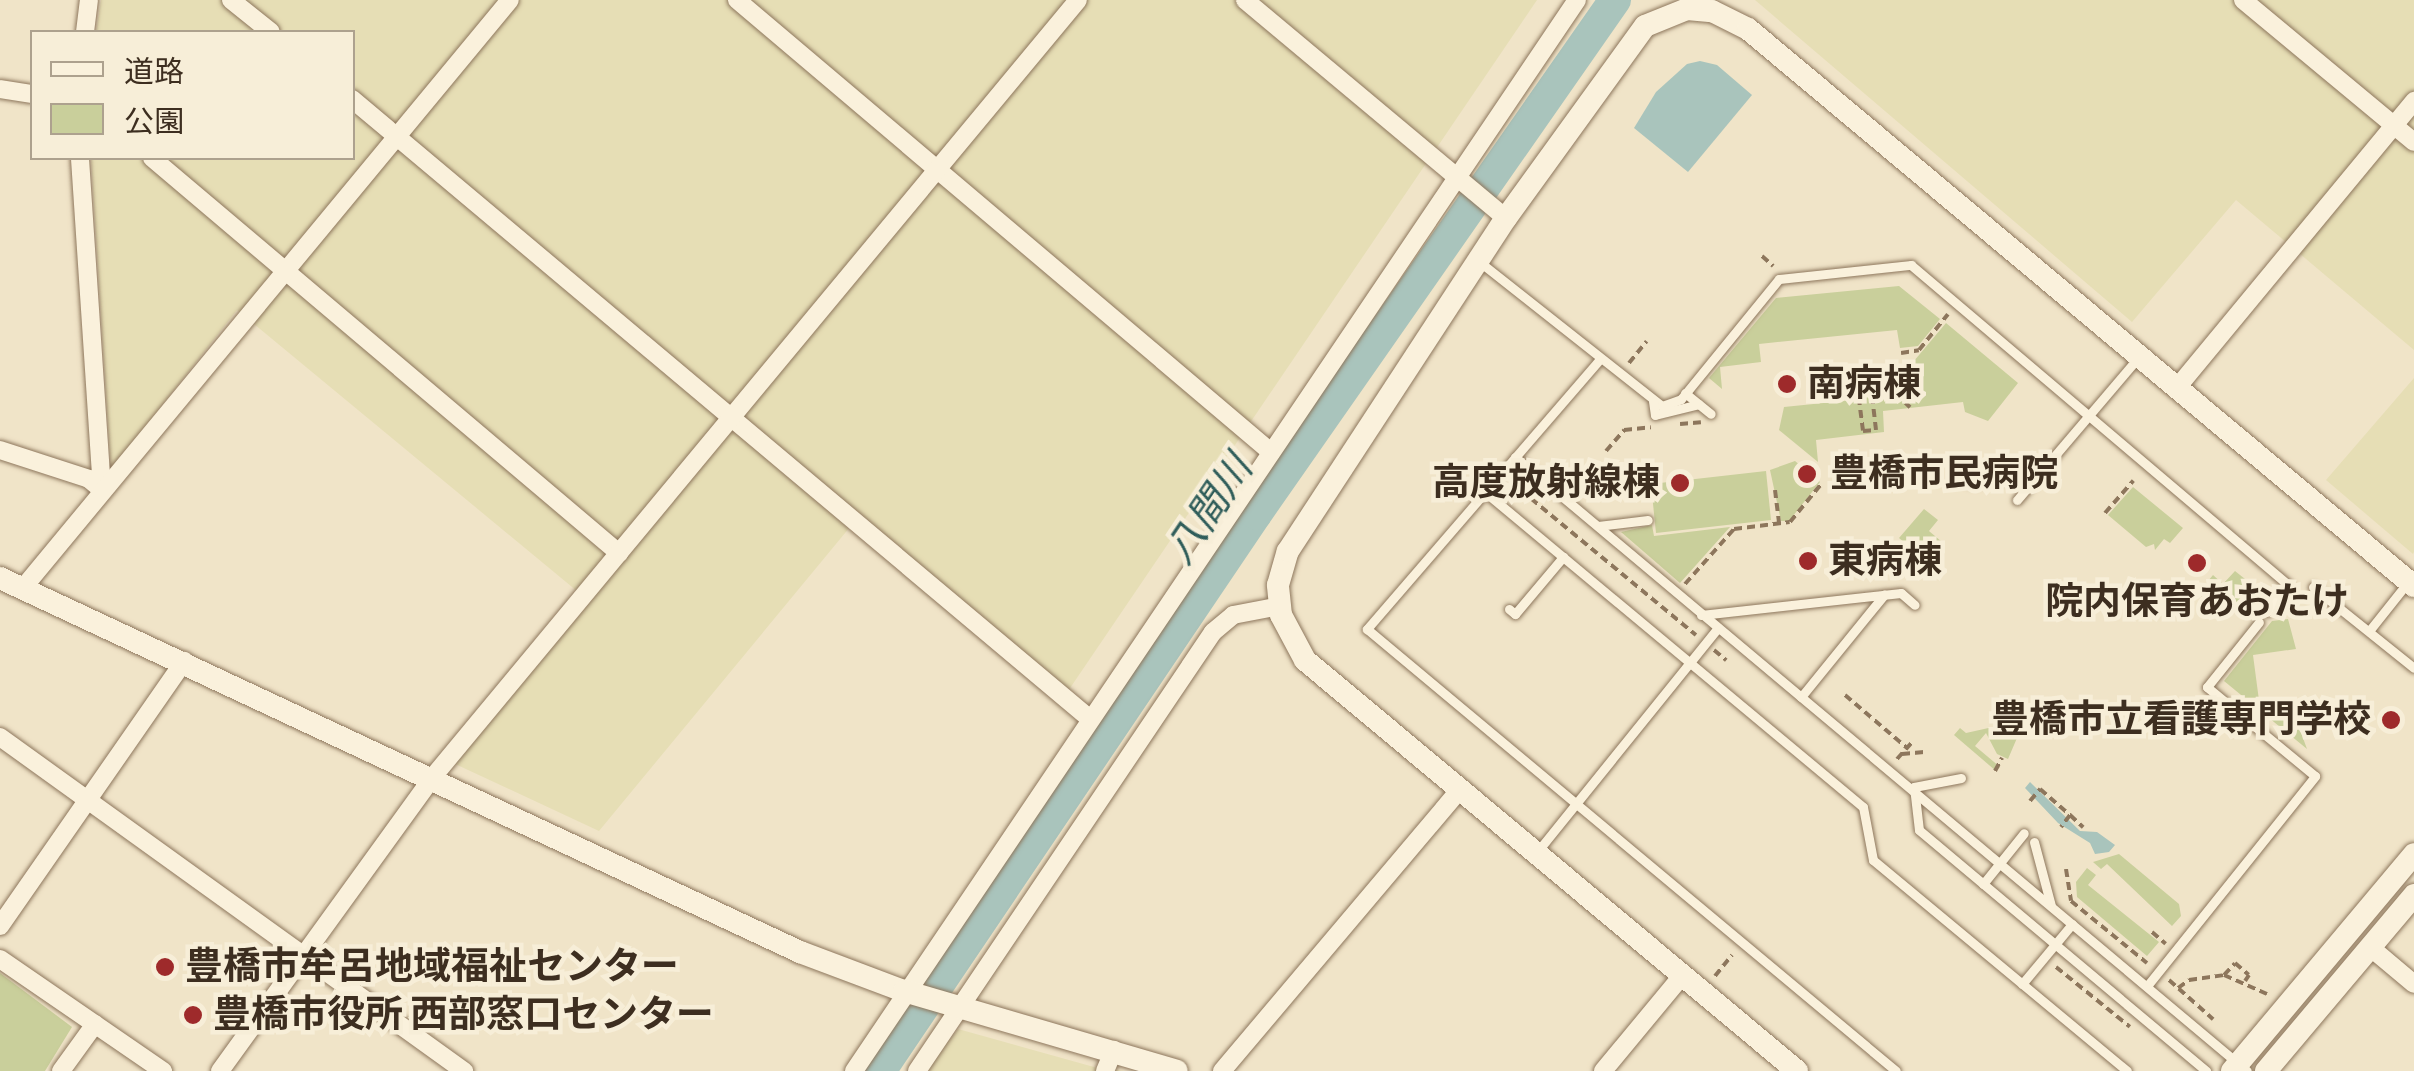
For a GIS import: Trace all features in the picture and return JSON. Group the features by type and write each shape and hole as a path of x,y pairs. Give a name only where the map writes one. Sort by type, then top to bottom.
{"street":[{"path":"85,30 89,0"},
{"path":"231,0 268,30"},
{"path":"23,588 510,0"},
{"path":"737,0 1272,452"},
{"path":"220,1071 432,778 1078,0"},
{"path":"1245,0 1501,214"},
{"path":"854,1071 1088,718 1459,179 1577,0"},
{"path":"2243,0 2414,142"},
{"path":"1797,1071 1305,660 1288,638 1280,606 1278,586 1288,551 1478,262 1501,214 1628,41 1664,14 1686,5 1712,11 1748,29 2411,583"},
{"path":"0,89 30,94"},
{"path":"355,101 735,415 1088,718"},
{"path":"2176,389 2414,101"},
{"path":"80,160 102,490"},
{"path":"154,160 620,553"},
{"path":"0,450 89,480 102,490"},
{"path":"0,578 800,952 1109,1060 1177,1071"},
{"path":"917,1071 1213,632 1233,615 1280,606"},
{"path":"0,926 184,661"},
{"path":"0,737 464,1071"},
{"path":"1222,1071 1461,788"},
{"path":"2239,1069 2414,854"},
{"path":"2266,1071 2414,895"},
{"path":"2370,947 2414,984"},
{"path":"0,959 163,1071"},
{"path":"1602,1071 1682,976"},
{"path":"61,1071 95,1024"}],"lane":[{"path":"1478,262 1653,401 1676,404 1779,279 1910,266 2288,586 2267,612"},
{"path":"2017,500 2138,357"},
{"path":"1600,359 1366,629 1896,1071"},
{"path":"1686,393 1712,414"},
{"path":"1653,401 1654,415 1699,404"},
{"path":"1515,457 1701,615 1914,787 2239,1069"},
{"path":"1970,482 2040,474"},
{"path":"1485,492 1864,807 1873,860 2127,1071"},
{"path":"1598,526 1648,520"},
{"path":"1510,609 1515,614 1563,556"},
{"path":"2370,631 2411,583"},
{"path":"2313,587 2414,668"},
{"path":"1701,615 1901,593 1915,605"},
{"path":"1801,696 1884,595"},
{"path":"2147,986 2315,776 2207,687 2258,622"},
{"path":"1538,852 1718,628"},
{"path":"1914,787 1962,778"},
{"path":"1914,787 1919,830 2206,1071"},
{"path":"1983,884 2024,834"},
{"path":"2034,842 2051,906"},
{"path":"2022,984 2072,924"}],"path":[{"path":"1762,256 1779,272"},
{"path":"1900,353 1919,350 1956,304"},
{"path":"1620,375 1647,341"},
{"path":"1907,379 1858,384 1864,431 1876,430 1871,387 1887,385 1910,408"},
{"path":"1500,489 1508,479 1700,638"},
{"path":"2106,513 2133,481"},
{"path":"1683,586 1734,530 1790,522 1822,483"},
{"path":"1775,490 1779,524"},
{"path":"1713,650 1726,660"},
{"path":"1845,695 1907,748"},
{"path":"1894,763 1913,741"},
{"path":"1901,754 1927,752"},
{"path":"1996,767 2002,758"},
{"path":"2032,798 2039,790 2068,818 2084,827"},
{"path":"2061,827 2068,818"},
{"path":"2066,869 2071,901 2151,966"},
{"path":"2152,932 2174,950"},
{"path":"1722,967 1732,956"},
{"path":"2224,976 2234,963 2249,976 2245,981"},
{"path":"2049,972 2054,966 2130,1028"},
{"path":"2178,988 2189,980 2224,976 2245,981 2267,994"},
{"path":"2165,978 2213,1018"}],"shaded area":[{"path":"101,0 1537,0 1064,697 850,527 599,831 453,763 589,601 237,310 111,470 91,160 355,160 355,30 96,30"},
{"path":"1755,0 2414,0 2414,350 2236,200 2132,322"},
{"path":"2414,378 2414,552 2413,554 2326,480"},
{"path":"958,1029 1094,1067 1125,1071 925,1071"}],"green space":[{"path":"1899,286 1940,319 1918,346 1900,348 1897,330 1759,344 1761,362 1720,367 1722,389 1709,378 1776,298"},
{"path":"1946,323 2018,383 1988,421 1965,412 1963,402 1883,411 1884,432 1816,440 1818,462 1779,430 1784,407 1853,400 1851,380 1903,374"},
{"path":"1795,461 1820,482 1789,521 1781,521 1770,470"},
{"path":"1766,471 1771,520 1656,533 1651,484"},
{"path":"2133,487 2183,528 2170,543 2164,539 2155,550 2154,544 2146,547 2108,515"},
{"path":"1924,509 1938,520 1929,531 1942,542 1927,561 1899,538"},
{"path":"1652,525 1654,536 1730,527 1680,583 1621,532"},
{"path":"2235,571 2270,599 2258,613 2250,614 2214,583 2202,597 2198,593 2213,575 2223,584"},
{"path":"2288,619 2296,649 2253,655 2260,708 2291,705 2307,749 2224,681 2272,621"},
{"path":"2002,725 2017,738 2008,759 1997,754 1986,733 1975,746 2000,767 1996,771 1954,735 1960,728 1966,733"},
{"path":"2119,854 2179,904 2181,916 2172,926 2107,864 2101,869 2093,862"},
{"path":"2087,868 2096,875 2088,885 2159,942 2147,956 2077,897 2076,882"},
{"path":"0,973 72,1027 45,1071 0,1071"}],"water":[{"path":"1700,61 1717,65 1752,95 1688,172 1634,128 1656,92 1687,64"},
{"path":"2030,782 2080,831 2097,832 2115,845 2109,852 2095,854 2090,843 2058,823 2025,788"}],"waterway":[{"name":"八間川","path":"880,1071 1256,514 1615,0"}],"place":[{"name":"南病棟","path":"1787,384"},
{"name":"豊橋市民病院","path":"1807,474"},
{"name":"高度放射線棟","path":"1680,483"},
{"name":"東病棟","path":"1808,561"},
{"name":"院内保育あおたけ","path":"2197,563"},
{"name":"豊橋市立看護専門学校","path":"2391,720"},
{"name":"豊橋市牟呂地域福祉センター","path":"165,967"},
{"name":"豊橋市役所 西部窓口センター","path":"193,1015"}]}
